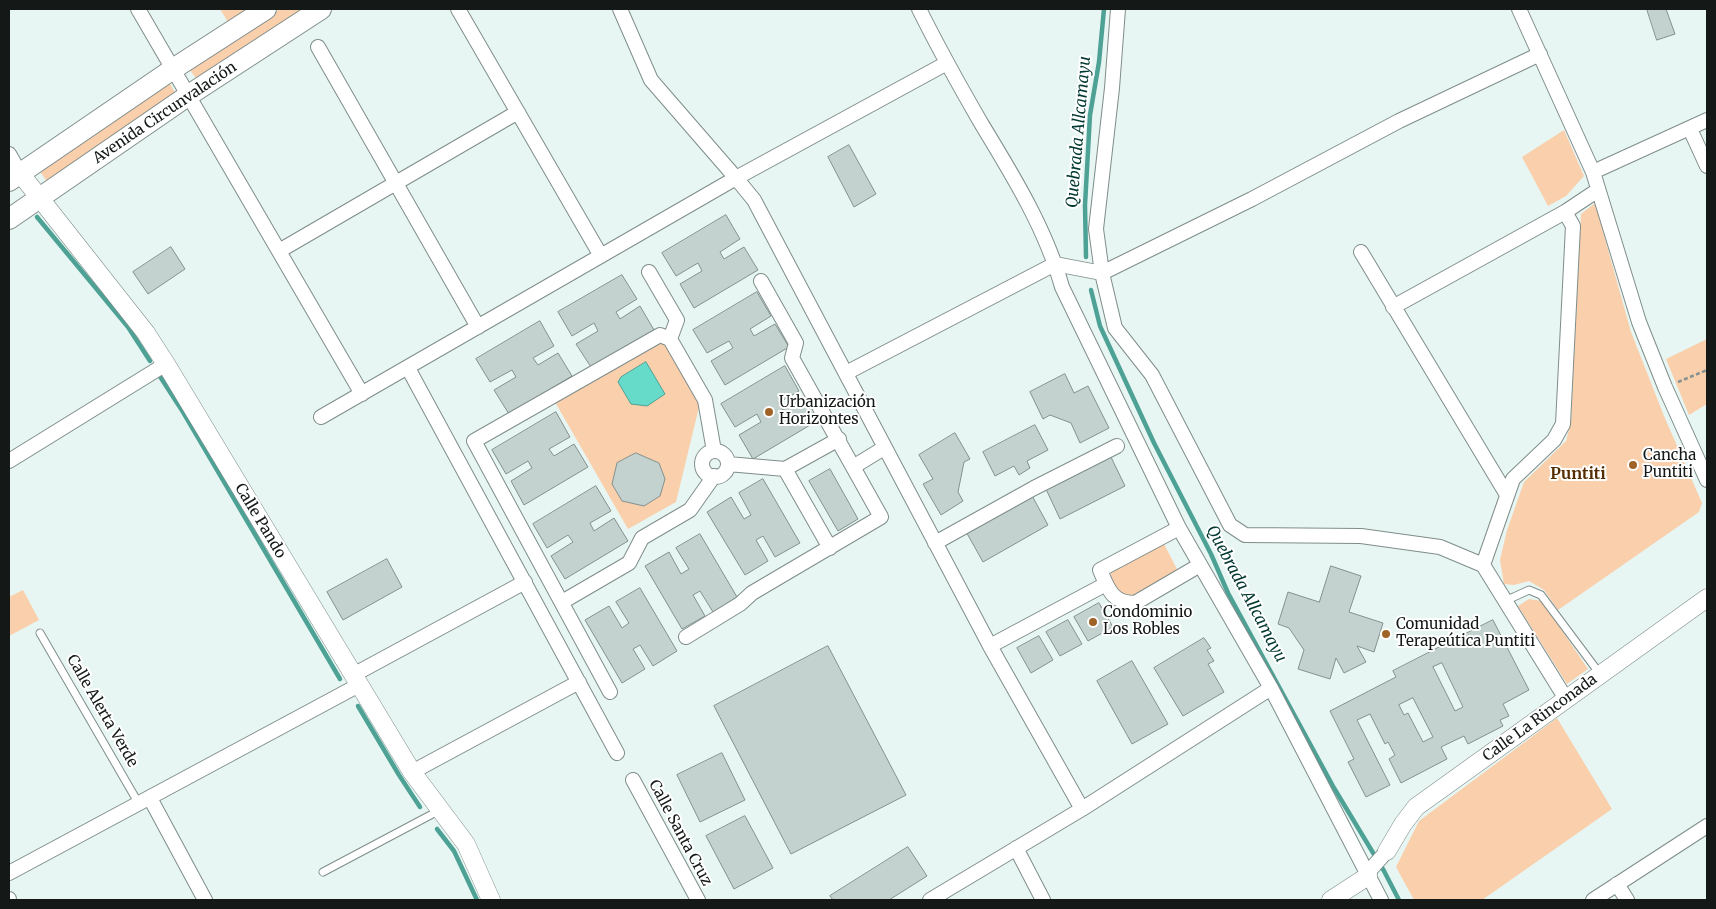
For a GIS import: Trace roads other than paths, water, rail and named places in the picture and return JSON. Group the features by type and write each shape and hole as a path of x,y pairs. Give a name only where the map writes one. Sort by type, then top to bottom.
{"main road":[{"name":"Avenida Circunvalación","path":"15,177 173,69 266,9"},
{"name":"Avenida Circunvalación","path":"9,219 40,200 189,95 322,9"}],"street":[{"path":"138,9 362,394"},
{"path":"458,9 601,256"},
{"path":"620,9 651,80 754,200 934,543 1082,809"},
{"path":"918,9 1016,182 1055,264 1062,287 1179,528 1271,688 1370,873 1380,900"},
{"path":"1118,9 1112,88 1096,229 1102,273 1115,328 1152,375 1230,525 1245,534 1361,536 1440,548 1483,565 1566,699"},
{"path":"1519,9 1593,172 1639,322 1665,387 1707,480"},
{"path":"318,47 478,327"},
{"path":"846,373 1055,264 1102,273 1252,199 1399,121 1540,54"},
{"path":"321,417 736,178 947,63"},
{"path":"279,251 518,112"},
{"path":"1593,172 1707,120"},
{"path":"1690,129 1707,166"},
{"name":"Calle Pando","path":"9,154 15,177 40,200 146,333 412,772 466,844 491,900"},
{"path":"1393,306 1565,212 1598,190"},
{"path":"1483,565 1513,479 1554,440 1563,424 1573,226 1565,212"},
{"path":"1361,252 1507,495"},
{"path":"649,272 676,320 670,339"},
{"path":"686,636 740,604 752,593 881,517 792,358 796,343 761,281"},
{"path":"610,692 474,441 660,334 670,339 705,400 714,451"},
{"path":"9,461 166,364"},
{"path":"408,368 617,754"},
{"path":"728,464 785,469 839,439"},
{"path":"934,543 1034,488 1117,446"},
{"path":"853,467 884,448"},
{"path":"714,451 722,453 728,464 722,474 710,476 704,470 702,462 706,454 714,451"},
{"path":"785,469 830,548"},
{"path":"562,602 629,563 642,538 690,510 714,476"},
{"path":"1179,528 1100,570 1106,584 1117,599 1126,603 1135,603 1200,566"},
{"path":"9,873 145,800 525,582"},
{"path":"990,646 1106,584"},
{"name":"Calle La Rinconada","path":"1387,851 1416,807 1707,598"},
{"path":"412,772 579,682"},
{"path":"930,900 1082,809 1271,688"},
{"name":"Calle Santa Cruz","path":"633,780 698,900"},
{"path":"145,800 205,900"},
{"path":"1593,900 1707,826"},
{"path":"1016,848 1043,900"},
{"path":"1331,900 1370,873 1387,851"},
{"path":"1617,884 1627,900"}],"lane":[{"path":"1505,601 1529,590 1542,596 1600,674"},
{"name":"Calle Alerta Verde","path":"40,633 145,800"},
{"path":"323,872 440,810"}],"waterway":[{"name":"Quebrada Allcamayu","path":"1086,257 1085,205 1090,115 1099,62 1104,9"},
{"path":"37,217 128,327 150,361"},
{"name":"Quebrada Allcamayu","path":"1091,290 1100,326 1154,443 1211,554 1228,593 1334,788 1384,871 1399,900"},
{"path":"159,375 183,412 340,679"},
{"path":"358,706 420,807"},
{"path":"437,829 454,851 477,900"}],"place":[{"name":"Urbanización Horizontes","path":"769,412"},
{"name":"Cancha Puntiti","path":"1633,465"},
{"name":"Condominio Los Robles","path":"1093,622"},
{"name":"Comunidad Terapeútica Puntiti","path":"1386,634"}],"district":[{"name":"Puntiti","path":"1578,474"}]}
